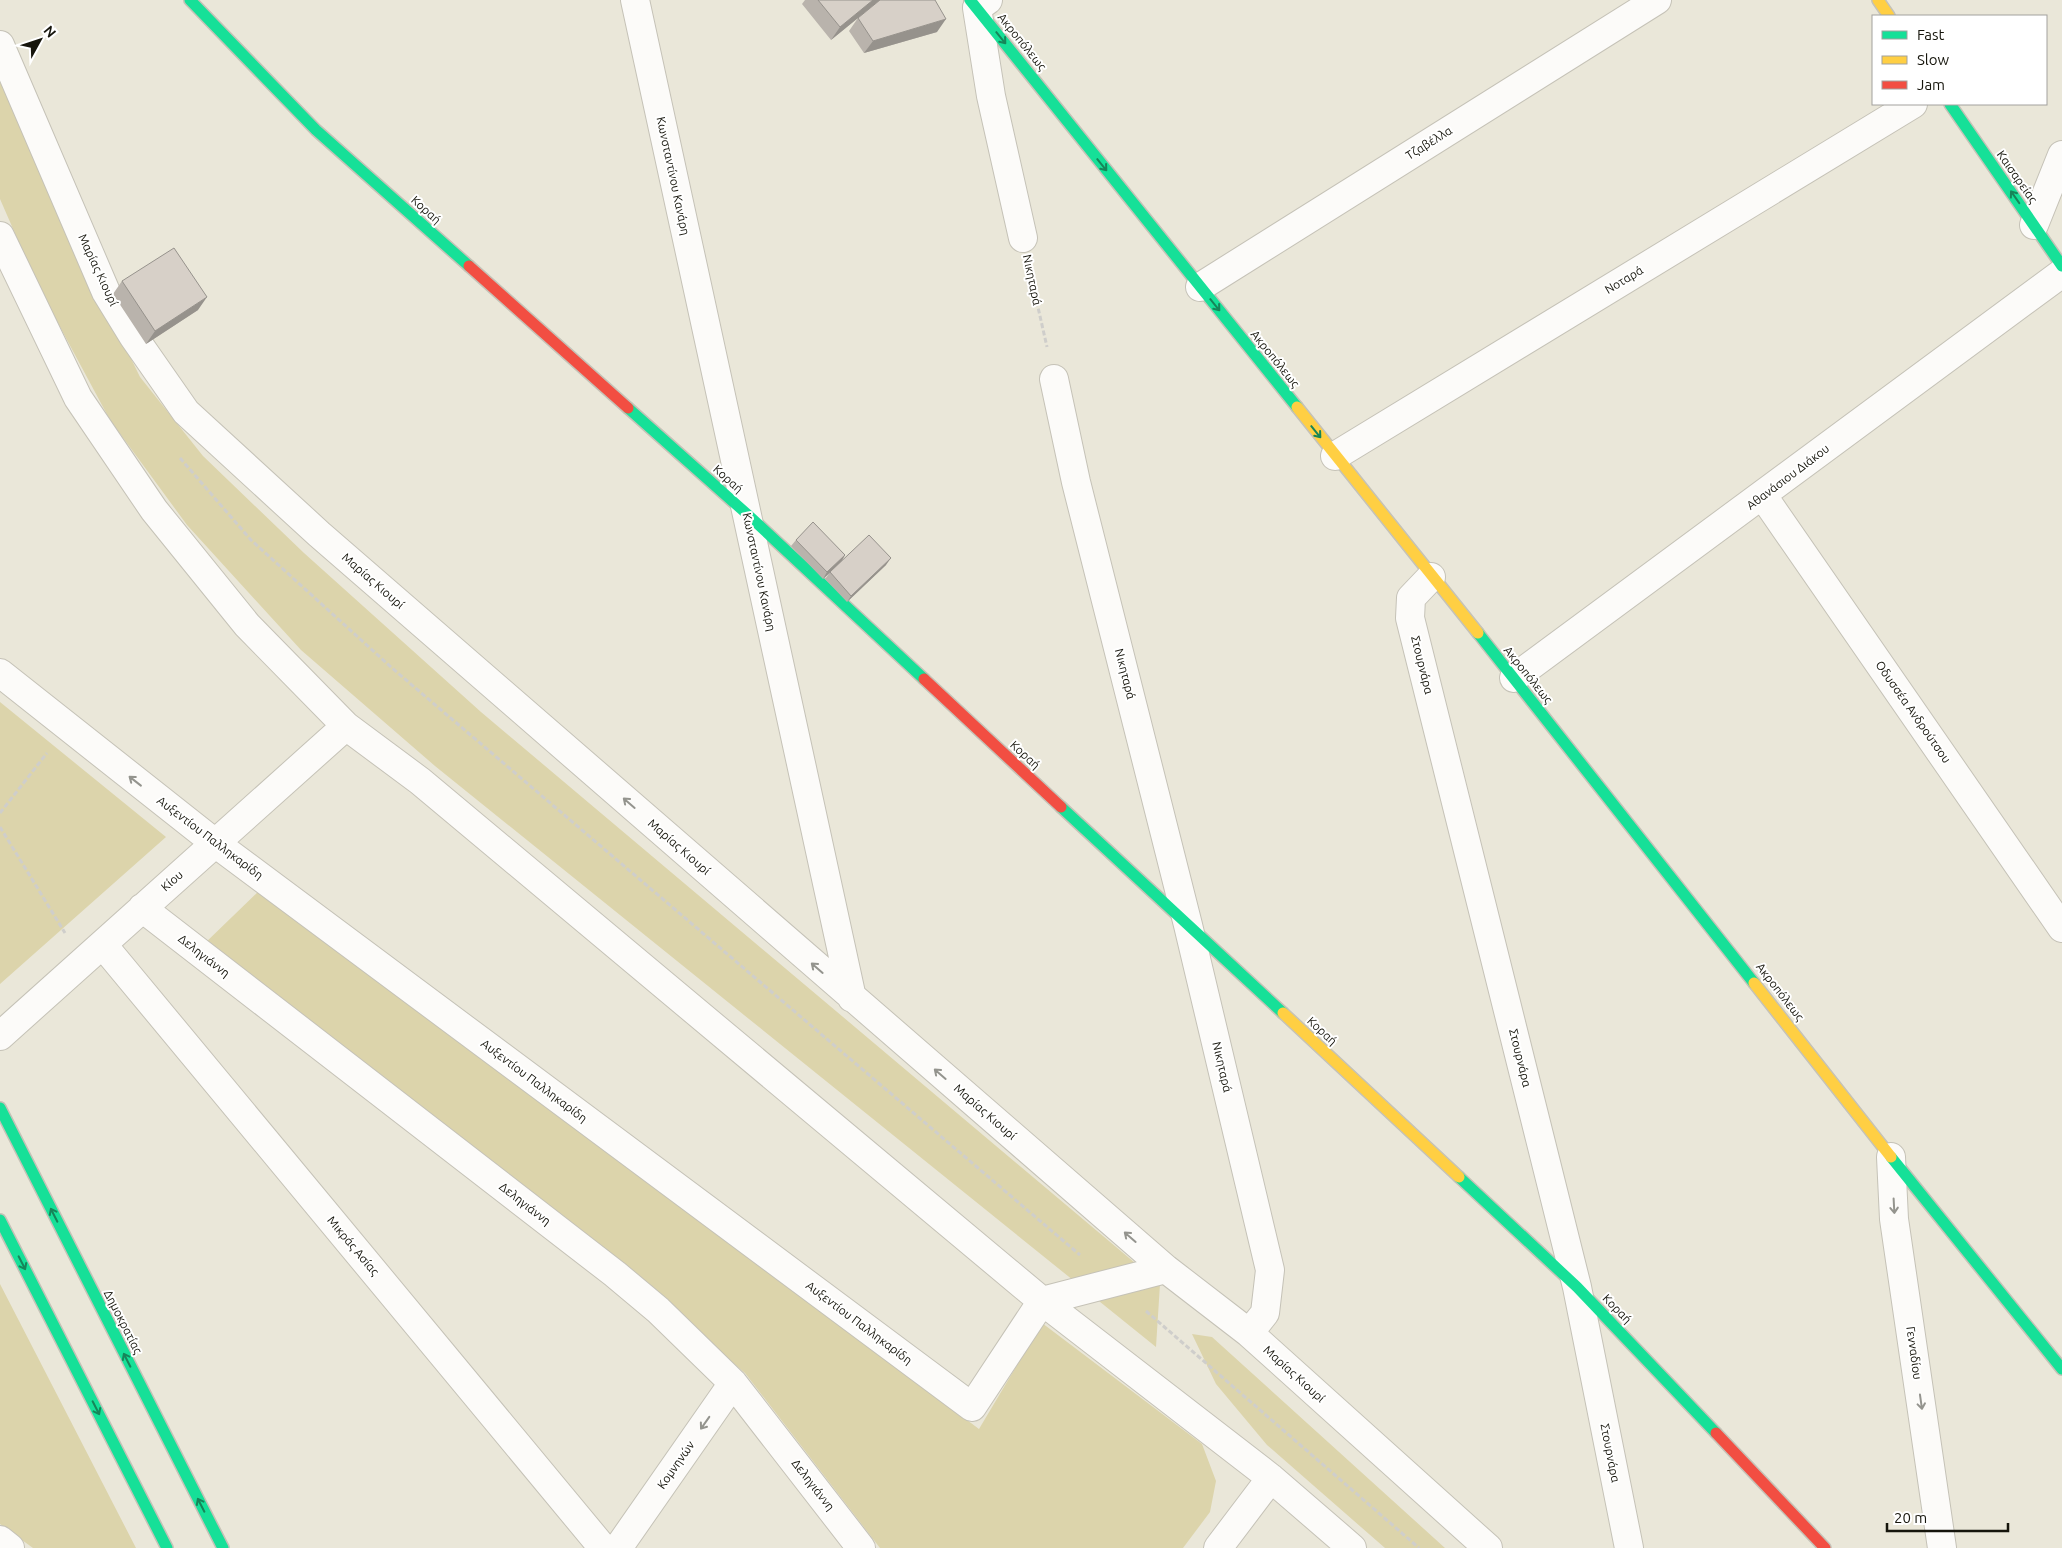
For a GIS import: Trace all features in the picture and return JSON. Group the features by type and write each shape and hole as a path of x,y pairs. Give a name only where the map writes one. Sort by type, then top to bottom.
{"street":[{"name":"Κοραή","path":"190,0 316,130 747,514 1577,1287 1825,1548"},
{"name":"Κωνσταντίνου Κανάρη","path":"635,0 852,998"},
{"name":"Τζαβέλλα","path":"1200,287 1657,0"},
{"path":"1878,0 1888,15"},
{"name":"Ακροπόλεως","path":"978,3 1200,287 1431,578 1514,678 1891,1157 2062,1369"},
{"name":"Νικηταρά","path":"978,3 991,96 1023,238"},
{"name":"Μαρίας Κιουρί","path":"0,45 106,292 133,336 186,412 319,534 852,998 1166,1269 1249,1333 1488,1548"},
{"name":"Νοταρά","path":"1335,456 1912,105"},
{"name":"Καισαρείας","path":"1951,105 2062,266"},
{"path":"2034,225 2062,155"},
{"path":"0,236 78,398 154,510 247,625 346,726 420,780 1042,1301 1271,1478 1352,1548"},
{"name":"Αθανάσιου Διάκου","path":"1514,678 1763,496 2062,273"},
{"name":"Νικηταρά","path":"1054,379 1076,482 1188,925 1270,1270 1265,1313 1249,1333"},
{"name":"Οδυσσέα Ανδρούτσου","path":"1763,496 2062,928"},
{"name":"Στουρνάρα","path":"1431,578 1412,598 1410,618 1577,1287 1629,1548"},
{"name":"Αυξεντίου Παλληκαρίδη","path":"0,673 215,843 972,1407 1042,1301"},
{"name":"Κίου","path":"0,1036 346,726"},
{"name":"Δεληγιάννη","path":"142,908 615,1274 658,1310 733,1383 861,1548"},
{"name":"Μικράς Ασίας","path":"102,945 603,1548"},
{"name":"Δημοκρατίας","path":"0,1108 223,1548"},
{"name":"Γενναδίου","path":"1891,1157 1894,1219 1942,1548"},
{"path":"0,1220 167,1548"},
{"path":"1042,1301 1166,1269"},
{"name":"Κομνηνών","path":"618,1548 733,1383"},
{"path":"1218,1548 1271,1478"},
{"path":"0,1540 10,1548"}],"path":[{"name":"Νικηταρά","path":"1023,238 1054,379"},
{"path":"0,813 67,727"},
{"path":"0,827 82,962"}],"shaded area":[{"path":"0,82 140,377 203,456 304,553 481,712 1160,1284 1156,1347 435,766 301,650 187,525 110,420 38,286 0,199"},
{"path":"0,702 166,837 0,984"},
{"path":"260,890 979,1429 1042,1323 1202,1444 1216,1481 1210,1512 1183,1548 880,1548 745,1373 644,1288 202,946"},
{"path":"0,1284 136,1548 33,1548 0,1524"},
{"path":"1192,1334 1212,1337 1445,1548 1385,1548 1267,1445 1216,1384"}],"building":[{"path":"818,0 873,0 840,27"},
{"path":"880,0 935,0 946,19 873,41 858,18"},
{"path":"174,248 207,297 155,331 122,281"},
{"path":"813,522 845,555 827,572 796,540"},
{"path":"869,535 891,558 851,596 830,572"}],"traffic: fast":[{"path":"190,0 316,130 469,266"},
{"path":"970,0 1297,407"},
{"path":"1951,105 2062,266"},
{"path":"628,408 747,514 924,679"},
{"path":"1478,633 1754,983"},
{"path":"1061,807 1283,1013"},
{"path":"0,1108 223,1548"},
{"path":"1891,1157 2062,1369"},
{"path":"1459,1177 1577,1287 1716,1433"},
{"path":"0,1220 167,1548"}],"traffic: slow":[{"path":"1878,0 1888,15"},
{"path":"1297,407 1478,633"},
{"path":"1754,983 1891,1157"},
{"path":"1283,1013 1459,1177"}],"traffic: jam":[{"path":"469,266 628,408"},
{"path":"924,679 1061,807"},
{"path":"1716,1433 1825,1548"}]}
